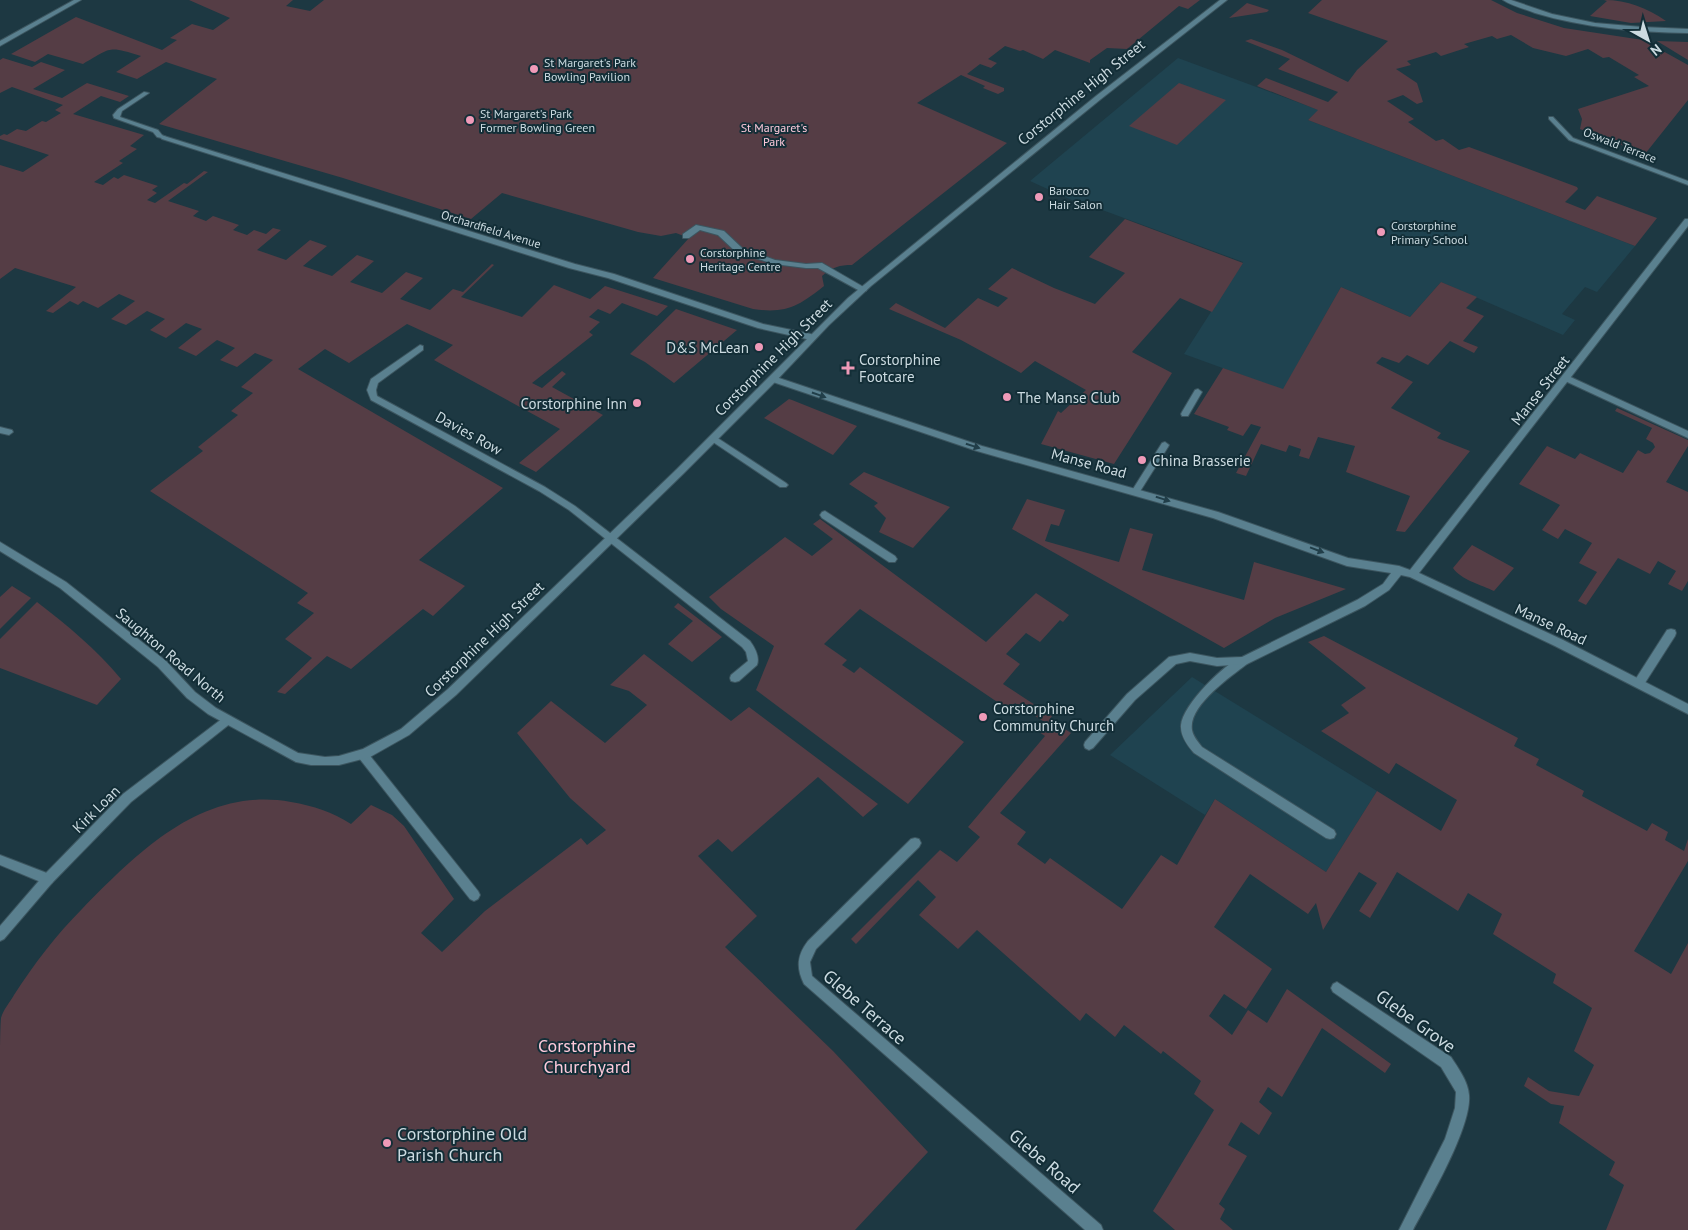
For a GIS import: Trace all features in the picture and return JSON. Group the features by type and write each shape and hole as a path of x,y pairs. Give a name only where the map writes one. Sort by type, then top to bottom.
{"street":[{"path":"0,44 78,0"},
{"name":"Corstorphine High Street","path":"363,754 386,744 425,716 611,539 773,379 811,337 863,289 1134,68 1224,0"},
{"path":"1506,0 1544,14 1606,26 1641,30 1688,31"},
{"name":"Orchardfield Avenue","path":"146,93 117,112 117,118 156,131 159,136 164,138 572,266 610,276 761,326 811,337"},
{"name":"Oswald Terrace","path":"1551,118 1571,139 1688,183"},
{"name":"Manse Street","path":"1412,574 1688,221"},
{"path":"686,236 699,227 721,233 739,250 774,262 806,266 819,265 863,289"},
{"name":"Davies Row","path":"420,348 374,381 371,388 371,394 374,398 542,489 572,508 611,539"},
{"path":"1566,378 1688,434"},
{"name":"Manse Road","path":"773,379 980,449 1136,492 1270,533 1347,562 1399,570 1412,574 1639,683 1688,709"},
{"path":"1185,414 1198,392"},
{"path":"713,438 783,486"},
{"path":"1136,492 1165,446"},
{"path":"825,515 892,559"},
{"path":"611,539 746,644 751,651 753,662 735,678"},
{"name":"Saughton Road North","path":"0,546 63,585 157,660 191,695 212,712 296,757 311,762 335,762 363,754"},
{"path":"1330,834 1198,750 1188,736 1186,723 1193,707 1221,678 1243,661 1360,603 1386,587 1399,570"},
{"path":"1639,683 1671,633"},
{"path":"1089,745 1130,697 1173,660 1190,657 1217,662 1243,661"},
{"name":"Kirk Loan","path":"0,935 48,879 128,798 227,720"},
{"path":"363,754 474,895"},
{"name":"Glebe Terrace","path":"915,843 812,945 805,953 803,964 808,980 969,1122"},
{"path":"0,860 48,879"},
{"name":"Glebe Grove","path":"1337,988 1446,1062 1458,1080 1464,1097 1459,1121 1406,1230"},
{"name":"Glebe Road","path":"969,1122 1096,1230"}],"shaded area":[{"name":"Corstorphine Primary School","path":"1178,58 1319,110 1308,120 1635,246 1597,292 1585,287 1562,314 1575,320 1563,335 1441,282 1410,317 1341,287 1283,390 1184,354 1243,262 1078,201 1076,202 1030,181"},
{"path":"1192,677 1377,791 1326,872 1215,799 1205,815 1110,755"}],"green space":[{"name":"St Margaret's Park","path":"189,0 293,0 286,6 310,11 324,0 1200,0 1188,9 1179,6 1127,49 1107,48 1090,60 1090,63 1055,50 1043,59 1023,50 1020,51 1005,46 988,59 997,63 991,68 980,64 967,74 1004,88 1004,91 998,94 983,88 985,86 961,75 917,103 1007,143 852,265 844,265 829,270 822,276 824,286 807,299 791,307 764,310 753,309 653,278 689,238 676,233 661,236 638,232 502,193 471,219 343,178 159,124 217,79 166,62 137,79 116,72 141,56 116,50 105,51 83,64 48,54 35,62 11,54 76,17 162,50 177,40 170,38 192,24 213,30 230,18"},
{"path":"1322,0 1491,0 1517,13 1564,28 1643,40 1688,65 1688,100 1645,154 1580,129 1582,119 1578,109 1649,86 1634,77 1639,75 1609,57 1603,58 1588,49 1566,56 1533,48 1511,35 1497,39 1492,36 1464,44 1469,47 1441,56 1436,52 1407,61 1411,65 1396,69 1417,83 1423,102 1417,104 1403,95 1387,101 1414,119 1408,122 1436,141 1443,139 1459,150 1469,147 1577,187 1578,189 1565,202 1585,210 1597,196 1657,218 1635,246 1308,120 1318,110 1257,86 1266,78 1328,102 1338,92 1278,69 1290,59 1245,41 1251,39 1282,50 1348,82 1357,70 1388,41 1308,13"},
{"path":"1604,0 1621,1 1637,6 1652,12 1666,21 1631,23 1590,16 1607,1"},
{"path":"1247,3 1269,10 1267,12 1229,18"},
{"path":"1657,41 1688,42 1688,60"},
{"path":"3,58 32,67 41,62 65,70 33,89 62,98 87,83 129,96 120,102 101,96 73,114 144,135 130,146 137,149 119,161 123,163 94,182 103,185 114,177 118,179 124,175 158,186 152,190 157,193 147,200 155,203 184,183 187,184 204,171 208,172 168,201 199,211 193,216 206,221 213,216 239,225 233,230 247,235 254,230 266,234 273,228 281,230 257,250 286,260 310,240 327,246 303,266 332,276 357,255 374,261 350,282 382,293 406,272 423,278 400,299 430,310 453,289 463,292 492,264 494,265 461,297 522,317 554,285 590,299 605,286 668,306 657,316 622,303 610,314 598,309 589,317 600,322 589,332 593,335 532,383 542,388 562,371 566,374 552,387 603,415 536,472 519,463 560,429 434,360 453,345 407,324 349,363 325,349 298,369 503,488 419,560 465,586 433,616 423,609 351,669 327,656 285,694 277,692 312,658 285,639 314,613 297,603 308,593 150,491 203,451 198,447 238,415 231,411 253,393 241,387 273,360 255,353 237,367 220,360 235,348 217,340 196,356 178,348 202,329 186,323 166,338 150,330 165,319 147,311 126,325 111,319 135,301 119,294 98,308 83,301 78,305 70,301 53,313 46,311 76,287 15,268 0,279 0,165 23,172 49,155 0,139 0,136 7,135 17,129 26,131 42,121 46,122 61,113 55,110 63,105 12,87 0,93 0,60"},
{"path":"1179,83 1226,100 1177,145 1129,126"},
{"path":"1125,219 1243,263 1212,312 1180,298 1132,352 1172,373 1114,464 1041,444 1058,411 1061,413 1086,390 1035,361 1021,373 961,340 889,309 896,303 945,328 978,298 998,307 1008,298 988,289 1012,268 1054,288 1095,304 1125,273 1089,257"},
{"path":"1441,282 1477,297 1466,308 1484,316 1463,341 1478,347 1474,353 1450,341 1428,365 1407,355 1399,363 1382,357 1376,363 1413,382 1391,408 1441,433 1437,438 1470,451 1405,532 1396,531 1410,496 1346,472 1355,446 1318,437 1309,459 1299,456 1301,449 1289,445 1286,452 1261,444 1246,476 1236,473 1261,427 1251,424 1243,436 1227,430 1229,427 1194,414 1223,368 1283,389 1341,287 1410,317"},
{"path":"676,309 737,330 674,383 645,362 630,354"},
{"path":"789,399 857,426 833,455 764,418"},
{"path":"1617,408 1688,440 1688,446 1666,482 1688,492 1688,581 1682,591 1668,584 1676,571 1658,561 1650,574 1618,558 1586,605 1578,601 1597,572 1579,563 1592,543 1565,529 1558,539 1542,530 1560,505 1519,484 1547,446 1575,459 1580,453 1623,473 1638,450 1645,454 1650,453 1655,447 1653,443 1646,439 1652,428 1615,411"},
{"path":"864,472 950,507 913,548 879,532 886,518 874,506 878,503 849,484"},
{"path":"1027,499 1065,510 1059,526 1051,524 1045,541 1119,562 1130,528 1153,534 1142,570 1244,600 1254,562 1346,589 1275,618 1224,648 1012,529"},
{"path":"820,519 986,642 1036,593 1069,615 1063,622 1060,620 1040,642 1026,633 1006,654 1020,664 1003,684 1052,716 1050,719 1071,733 1000,813 1026,832 1017,844 1045,864 1050,858 1122,909 1161,855 1177,865 1215,799 1326,872 1377,791 1441,831 1457,800 1396,763 1389,774 1321,731 1349,713 1341,705 1366,688 1308,642 1324,636 1518,738 1514,746 1539,759 1536,765 1584,791 1582,796 1647,831 1652,823 1668,832 1665,840 1684,851 1688,839 1688,861 1634,951 1671,974 1688,943 1688,1230 1606,1230 1624,1185 1609,1175 1615,1162 1559,1123 1564,1106 1551,1104 1524,1086 1528,1077 1549,1091 1579,1096 1594,1065 1574,1051 1592,1008 1553,983 1556,974 1493,934 1502,914 1468,893 1458,911 1397,872 1370,918 1359,911 1377,883 1359,872 1323,930 1316,903 1308,914 1250,874 1214,927 1272,969 1246,1009 1224,994 1209,1016 1232,1035 1248,1010 1267,1023 1287,989 1391,1064 1385,1073 1322,1028 1282,1097 1268,1087 1259,1102 1272,1113 1259,1135 1241,1122 1228,1145 1247,1156 1219,1204 1225,1209 1220,1219 1233,1230 1175,1230 1153,1211 1214,1110 1194,1094 1201,1081 1163,1051 1161,1054 1124,1025 1115,1037 1086,1013 1080,1021 977,930 958,949 919,915 936,897 918,880 856,944 851,939 940,850 957,862 980,837 968,827 1045,736 1039,732 1046,723 1015,703 1009,710 860,609 824,644 847,660 842,665 854,673 860,667 964,742 908,804 756,690 774,646 721,609 709,597 785,537 812,556 833,539 813,524"},
{"path":"1472,545 1514,568 1494,591 1466,579 1453,568"},
{"path":"12,586 31,598 0,629 0,597"},
{"path":"37,602 81,638 121,679 97,705 0,668 0,639"},
{"path":"678,603 722,637 692,662 668,644 693,621 674,607"},
{"name":"Corstorphine Churchyard","path":"644,654 731,721 749,707 878,804 863,817 818,777 732,852 718,839 698,856 757,916 725,947 833,1051 928,1152 855,1230 0,1230 0,1052 2,1015 29,972 54,939 126,866 150,845 175,828 201,814 229,804 259,800 291,802 322,810 351,824 371,805 392,815 404,826 454,899 421,933 442,952 485,911 581,838 587,845 606,830 570,798 517,733 551,701 605,743 647,705 629,691 610,685"}],"place":[{"name":"St Margaret's Park Bowling Pavilion","path":"534,69"},
{"name":"St Margaret's Park Former Bowling Green","path":"470,120"},
{"name":"Barocco Hair Salon","path":"1039,197"},
{"name":"Corstorphine Primary School","path":"1381,232"},
{"name":"Corstorphine Heritage Centre","path":"690,259"},
{"name":"D&S McLean","path":"759,347"},
{"name":"Corstorphine Footcare","path":"848,368"},
{"name":"The Manse Club","path":"1007,397"},
{"name":"Corstorphine Inn","path":"637,403"},
{"name":"China Brasserie","path":"1142,460"},
{"name":"Corstorphine Community Church","path":"983,717"},
{"name":"Corstorphine Old Parish Church","path":"387,1143"}]}
